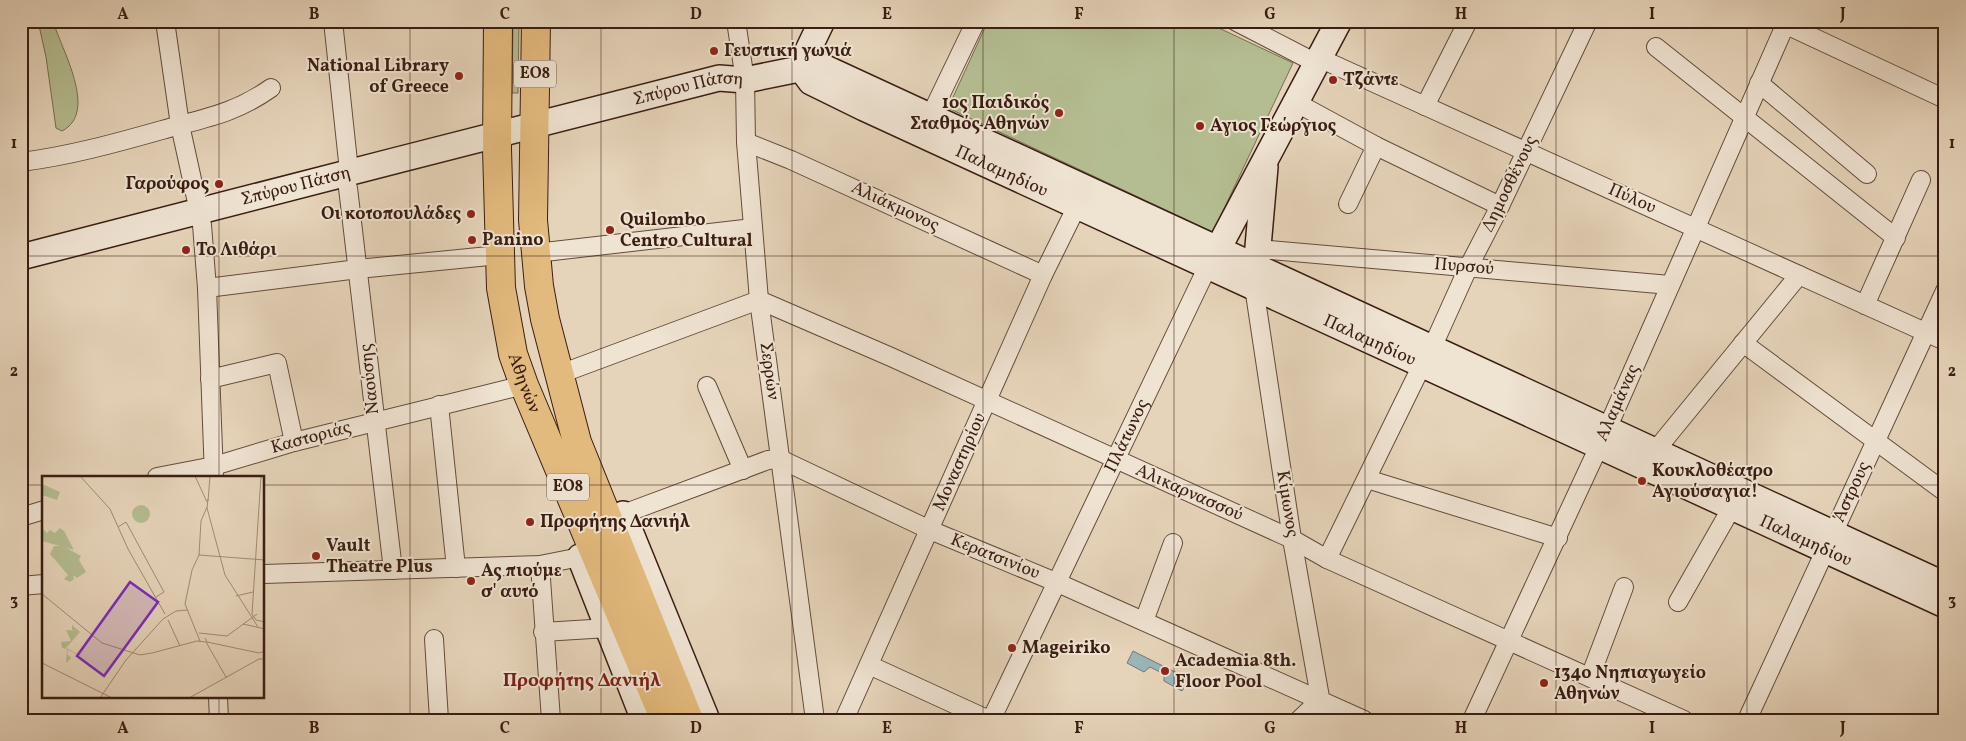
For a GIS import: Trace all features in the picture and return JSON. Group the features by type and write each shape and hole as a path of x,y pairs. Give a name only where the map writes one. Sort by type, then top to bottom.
{"highway":[{"name":"Αθηνών","path":"498,21 497,143 499,255 506,324 524,385 549,442 689,720"},
{"name":"Αθηνών","path":"536,21 533,220 545,319 578,442 664,720"},
{"path":"560,374 624,514"},
{"path":"549,442 580,557"}],"street":[{"path":"165,21 180,124 201,218 207,288 214,472"},
{"name":"Ναούσης","path":"333,21 374,421 394,570"},
{"name":"Σερρών","path":"736,21 745,80 746,142 759,300 815,720"},
{"path":"745,80 800,67 822,21"},
{"path":"926,125 976,21"},
{"name":"Πύλου","path":"1235,21 1318,61 1526,151 1945,341"},
{"name":"Πλάτωνος","path":"990,720 1058,583 1115,459 1213,258 1266,154 1339,21"},
{"path":"1425,106 1468,21"},
{"name":"Δημοσθένους","path":"1328,559 1588,21"},
{"path":"1784,22 1945,99"},
{"name":"Αλαμάνας","path":"1472,720 1558,538 1760,83 1784,22"},
{"path":"1656,47 1896,238"},
{"name":"Παλαμηδίου","path":"800,67 811,82 926,125 1213,258"},
{"name":"Σπύρου Πάτση","path":"21,271 201,218 534,133 719,78 745,80"},
{"path":"1760,83 1867,174"},
{"path":"21,162 96,147 237,109 271,88"},
{"path":"1295,102 1376,146 1500,206"},
{"name":"Παλαμηδίου","path":"926,125 1077,206 1213,258 1256,268 1427,356 1603,437 1732,507 1945,585"},
{"name":"Αλιάκμονος","path":"746,142 791,160 1043,275"},
{"path":"1348,204 1376,146"},
{"name":"Πλάτωνος","path":"1256,268 1266,154"},
{"path":"1865,305 1921,180"},
{"name":"Μοναστηρίου","path":"844,720 1043,275 1077,206"},
{"name":"Σπύρου Πάτση","path":"21,257 201,218"},
{"path":"536,253 753,228"},
{"path":"207,288 358,269 499,255"},
{"name":"Πυρσού","path":"1256,268 1468,268 1670,285"},
{"name":"Κίμωνος","path":"1256,268 1292,539 1324,720"},
{"path":"1655,451 1798,275"},
{"name":"Άστρους","path":"1747,720 1945,291"},
{"path":"560,374 759,300"},
{"name":"Αλικαρνασσού","path":"759,300 1292,539 1328,559 1684,720"},
{"path":"1743,343 1945,492"},
{"path":"210,379 277,363 294,442"},
{"name":"Καστοριάς","path":"168,476 214,472 294,442 524,385"},
{"path":"707,386 743,470"},
{"path":"439,405 456,568"},
{"name":"Παλαμηδίου","path":"1603,437 1655,451 1945,605"},
{"path":"707,720 624,514 768,460 780,459"},
{"name":"Κερατσινίου","path":"780,459 930,530 1058,583 1364,720"},
{"path":"1367,479 1558,538"},
{"path":"1678,602 1732,507"},
{"path":"21,517 42,511"},
{"path":"1144,621 1173,543"},
{"path":"265,574 540,565 580,557 644,720"},
{"path":"540,565 543,632 551,720"},
{"path":"21,586 42,584"},
{"path":"1590,677 1624,587"},
{"path":"543,632 608,628"},
{"path":"434,639 439,720"},
{"path":"869,665 990,720"},
{"path":"218,698 219,720"},
{"path":"1299,720 1320,700"}],"green space":[{"path":"38,21 53,21 69,63 78,95 77,110 73,122 62,131 56,128 46,57"},
{"path":"513,21 519,21 518,93 512,93"},
{"path":"988,21 1204,21 1293,63 1213,232 948,108"}],"water":[{"name":"Academia 8th. Floor Pool","path":"1133,651 1189,679 1182,691 1164,681 1164,674 1150,667 1144,672 1127,663"}],"place":[{"name":"Γευστική γωνιά","path":"714,51"},
{"name":"National Library of Greece","path":"459,76"},
{"name":"Τζάντε","path":"1333,80"},
{"name":"1ος Παιδικός Σταθμός Αθηνών","path":"1059,113"},
{"name":"Αγιος Γεώργιος","path":"1200,126"},
{"name":"Γαρούφος","path":"219,184"},
{"name":"Οι κοτοπουλάδες","path":"471,214"},
{"name":"Quilombo Centro Cultural","path":"610,230"},
{"name":"Panino","path":"472,240"},
{"name":"Το Λιθάρι","path":"186,250"},
{"name":"Κουκλοθέατρο Αγιούσαγια!","path":"1642,481"},
{"name":"Προφήτης Δανιήλ","path":"530,522"},
{"name":"Vault Theatre Plus","path":"316,556"},
{"name":"Ας πιούμε σ' αυτό","path":"471,581"},
{"name":"Mageiriko","path":"1012,648"},
{"name":"Academia 8th. Floor Pool","path":"1165,671"},
{"name":"134ο Νηπιαγωγείο Αθηνών","path":"1544,683"}],"district":[{"name":"Προφήτης Δανιήλ","path":"582,681"}]}
